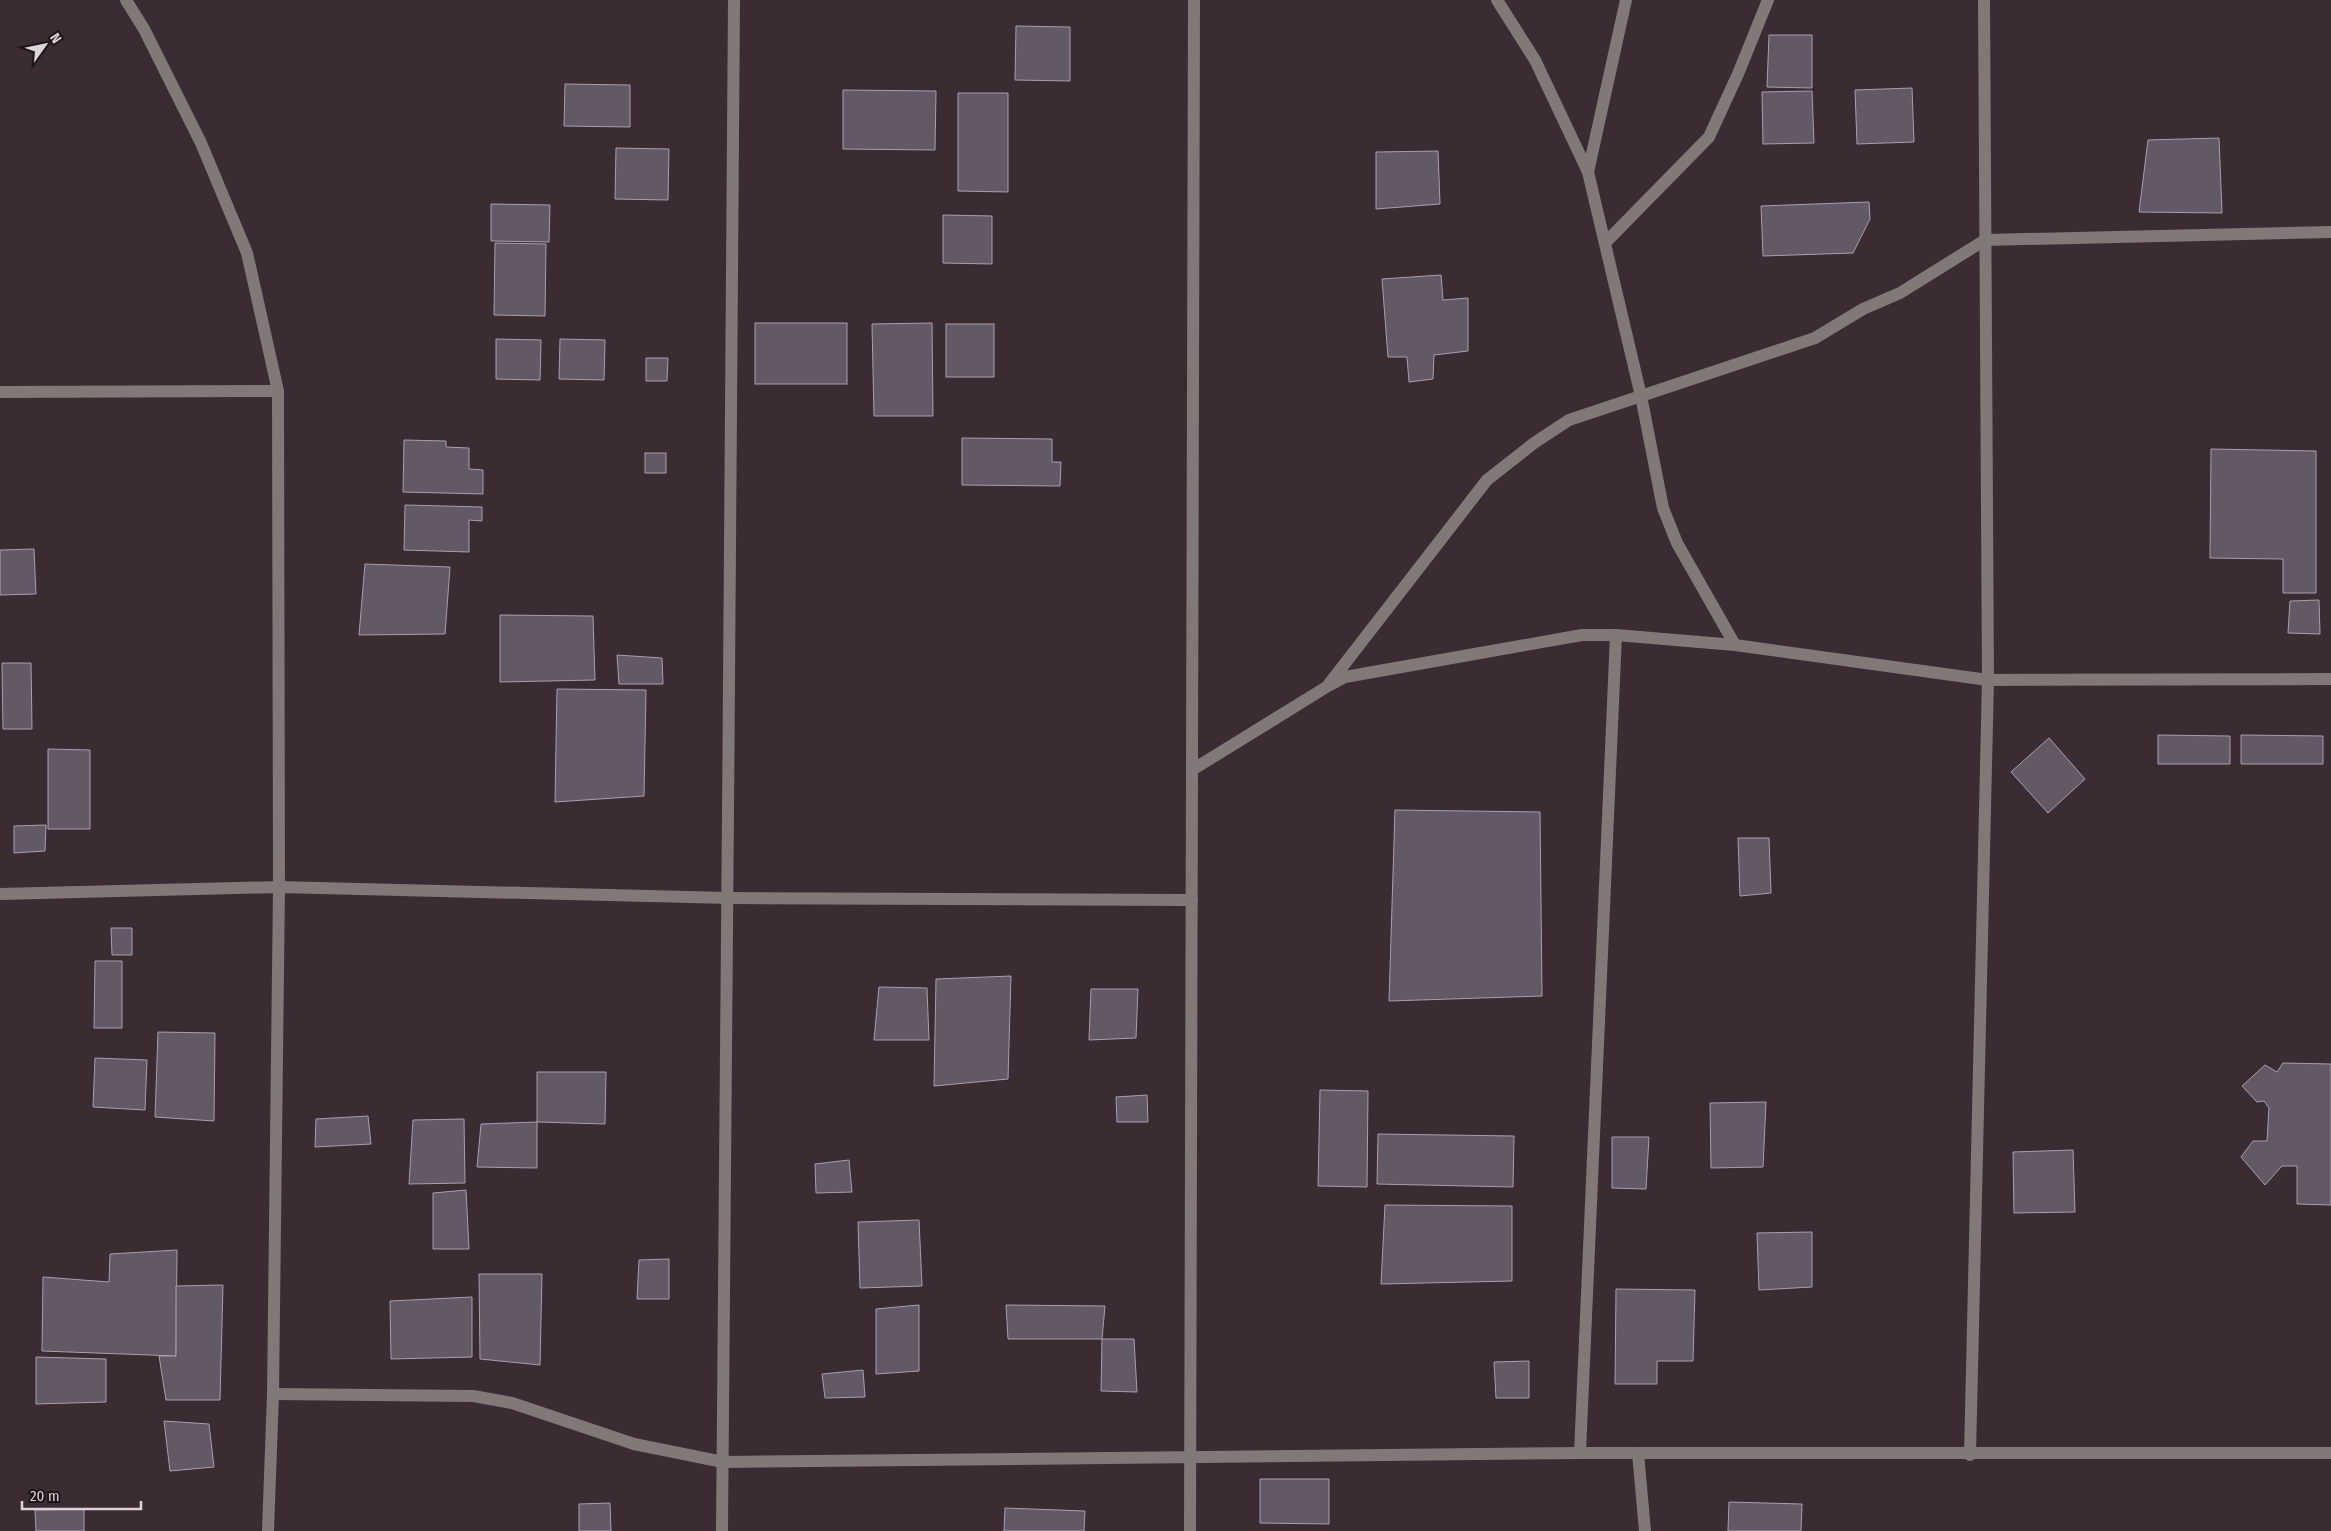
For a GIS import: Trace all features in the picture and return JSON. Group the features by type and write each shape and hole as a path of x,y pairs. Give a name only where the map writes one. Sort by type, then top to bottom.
{"street":[{"path":"126,0 201,143 247,253 278,391 279,888 273,1394 268,1531"},
{"path":"722,1531 724,1159 729,898 728,628 734,0"},
{"path":"1190,1531 1194,0"},
{"path":"1496,0 1535,60 1588,172 1641,396 1663,508 1677,542 1736,645"},
{"path":"1588,172 1626,0"},
{"path":"1605,243 1709,137 1738,74 1768,0"},
{"path":"1970,1455 1988,680 1984,0"},
{"path":"1328,686 1487,480 1534,443 1569,420 1815,338 1864,309 1900,293 1985,240 2331,232"},
{"path":"0,392 278,391"},
{"path":"1192,770 1345,677 1582,635 1616,635 1736,645 1988,680 2331,679"},
{"path":"1580,1453 1616,635"},
{"path":"0,894 279,888 729,898 1192,900"},
{"path":"273,1394 473,1396 512,1403 634,1444 723,1462 1580,1453 2331,1454"},
{"path":"1638,1453 1645,1531"}],"building":[{"path":"1016,26 1070,27 1070,81 1015,80"},
{"path":"1769,35 1812,35 1812,88 1767,87"},
{"path":"565,84 630,85 630,127 564,126"},
{"path":"1912,88 1914,142 1857,144 1855,90"},
{"path":"843,90 936,91 935,150 843,149"},
{"path":"1812,91 1814,143 1763,144 1762,92"},
{"path":"958,93 1008,93 1008,192 958,191"},
{"path":"2219,138 2222,213 2139,212 2148,140"},
{"path":"616,148 669,149 668,200 615,199"},
{"path":"1438,151 1440,204 1376,209 1376,152"},
{"path":"1869,202 1870,219 1853,253 1763,256 1761,206"},
{"path":"491,204 550,205 549,242 491,241"},
{"path":"943,215 992,216 992,264 943,263"},
{"path":"495,243 546,244 545,316 494,315"},
{"path":"1441,275 1443,300 1468,298 1468,351 1434,355 1433,379 1409,382 1407,357 1388,357 1382,279"},
{"path":"755,323 847,323 847,384 755,384"},
{"path":"932,323 933,416 874,416 872,324"},
{"path":"946,324 994,324 994,377 946,377"},
{"path":"496,339 541,340 540,380 496,379"},
{"path":"560,339 605,340 604,380 559,379"},
{"path":"646,358 668,358 667,381 646,381"},
{"path":"962,438 1052,439 1052,462 1061,462 1060,486 962,485"},
{"path":"404,440 446,441 446,447 469,448 469,469 483,470 483,494 403,492"},
{"path":"2211,449 2316,451 2316,593 2283,593 2283,559 2210,558"},
{"path":"645,453 666,453 666,473 645,473"},
{"path":"405,505 482,507 482,521 469,520 469,552 404,550"},
{"path":"34,549 36,594 0,595 0,550"},
{"path":"365,564 450,567 445,634 359,635"},
{"path":"2319,600 2320,634 2288,633 2290,601"},
{"path":"500,615 593,616 595,680 500,682"},
{"path":"617,655 662,658 663,684 619,684"},
{"path":"2,663 31,663 32,729 3,729"},
{"path":"557,689 646,690 644,796 555,802"},
{"path":"2158,735 2230,736 2230,764 2158,764"},
{"path":"2241,735 2323,736 2323,764 2241,764"},
{"path":"2049,738 2085,779 2048,813 2011,772"},
{"path":"48,749 90,750 90,829 48,829"},
{"path":"1395,810 1540,812 1542,996 1389,1001"},
{"path":"46,825 45,851 14,853 14,826"},
{"path":"1738,838 1769,838 1771,893 1740,896"},
{"path":"111,928 132,928 132,955 112,955"},
{"path":"95,961 122,961 122,1028 94,1028"},
{"path":"1011,976 1008,1079 934,1086 936,979"},
{"path":"879,987 927,988 929,1040 874,1040"},
{"path":"1091,989 1138,989 1136,1038 1089,1040"},
{"path":"158,1032 215,1033 214,1121 155,1117"},
{"path":"95,1058 147,1060 145,1110 93,1107"},
{"path":"2283,1063 2331,1064 2331,1205 2297,1204 2297,1166 2282,1166 2265,1185 2241,1157 2253,1141 2267,1141 2269,1108 2264,1101 2257,1102 2242,1086 2265,1065 2277,1072"},
{"path":"537,1072 606,1072 605,1124 537,1122"},
{"path":"1320,1090 1368,1091 1367,1187 1318,1186"},
{"path":"1147,1095 1148,1122 1117,1122 1116,1097"},
{"path":"1766,1102 1763,1167 1711,1168 1710,1103"},
{"path":"368,1116 371,1144 315,1147 316,1119"},
{"path":"464,1119 465,1183 409,1184 413,1120"},
{"path":"537,1122 537,1168 477,1167 481,1124"},
{"path":"1378,1134 1514,1136 1513,1187 1377,1184"},
{"path":"1612,1137 1649,1137 1646,1189 1612,1188"},
{"path":"2073,1150 2075,1212 2014,1213 2013,1152"},
{"path":"849,1160 852,1192 816,1193 815,1164"},
{"path":"466,1190 469,1249 433,1249 433,1193"},
{"path":"1385,1205 1512,1206 1512,1281 1381,1284"},
{"path":"919,1220 922,1286 860,1288 858,1222"},
{"path":"1812,1232 1812,1287 1759,1290 1757,1233"},
{"path":"177,1250 176,1356 42,1351 43,1277 109,1282 110,1254"},
{"path":"669,1259 669,1299 637,1299 639,1260"},
{"path":"479,1274 542,1274 540,1365 480,1359"},
{"path":"223,1285 220,1400 166,1400 159,1356 176,1356 176,1286"},
{"path":"1616,1289 1695,1290 1693,1361 1657,1361 1657,1384 1615,1384"},
{"path":"472,1297 472,1357 391,1359 390,1301"},
{"path":"919,1305 919,1371 876,1374 876,1309"},
{"path":"1006,1305 1105,1306 1102,1339 1008,1339"},
{"path":"1102,1339 1134,1339 1137,1392 1101,1391"},
{"path":"36,1357 106,1359 106,1402 36,1404"},
{"path":"1529,1361 1529,1398 1496,1398 1494,1362"},
{"path":"863,1370 865,1397 825,1398 822,1374"},
{"path":"164,1421 209,1424 214,1467 170,1471"},
{"path":"1260,1479 1329,1479 1329,1524 1260,1523"},
{"path":"1729,1502 1802,1504 1801,1531 1728,1531"},
{"path":"610,1503 611,1531 579,1531 579,1504"},
{"path":"1005,1508 1085,1511 1084,1531 1004,1531"},
{"path":"84,1509 84,1531 36,1531 35,1510"}]}
